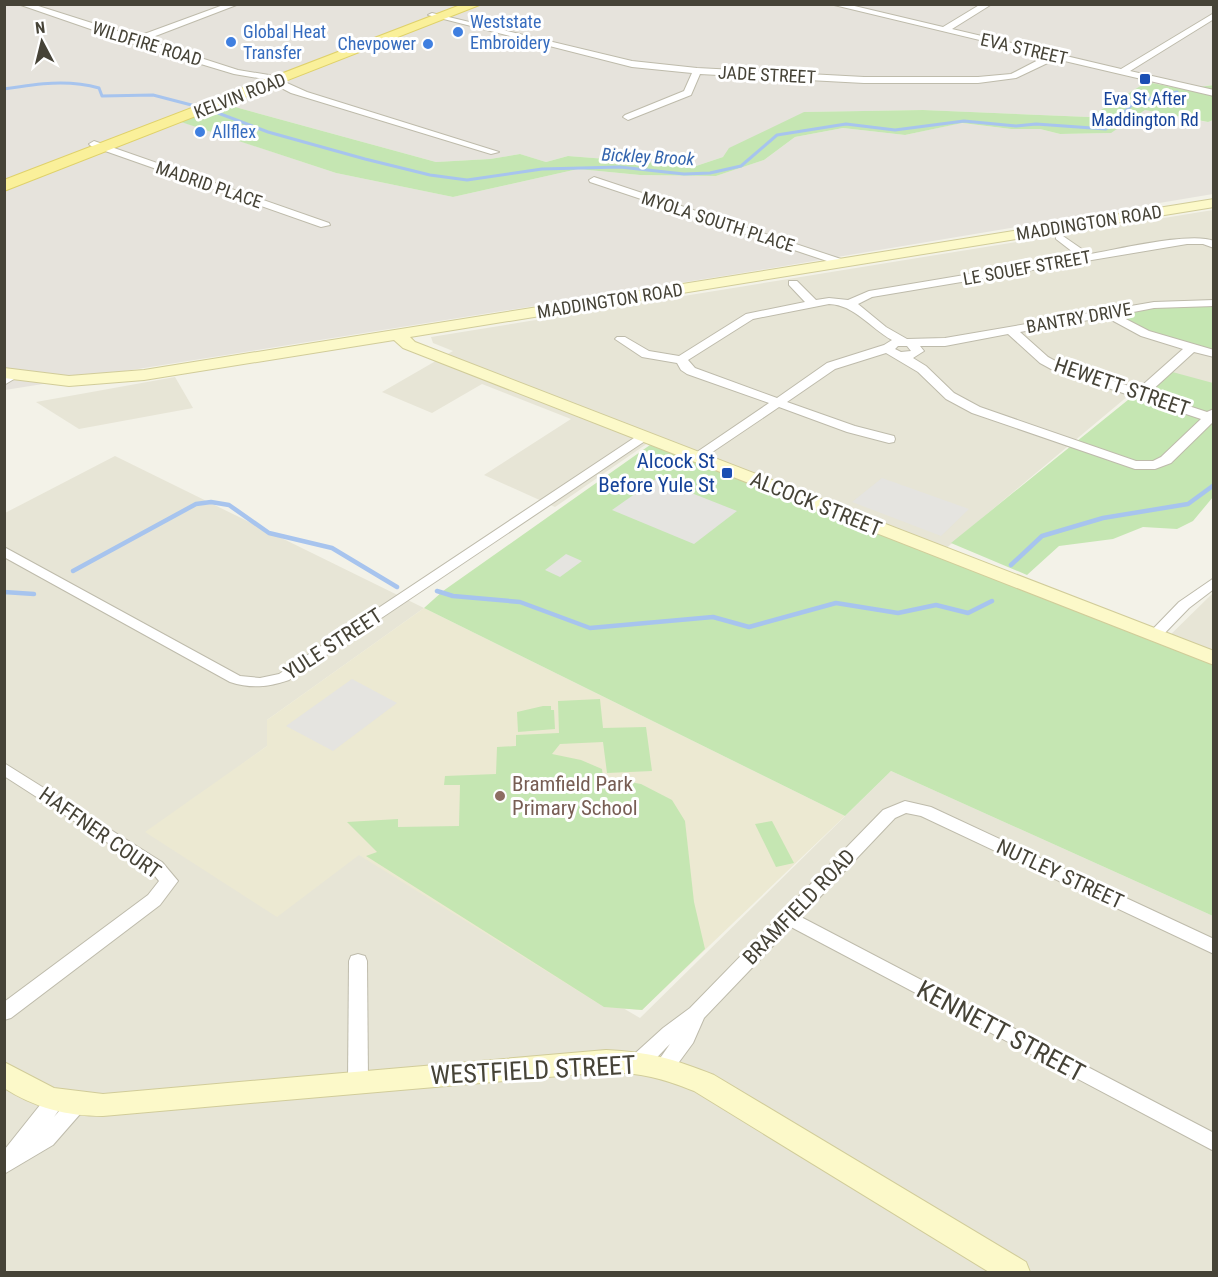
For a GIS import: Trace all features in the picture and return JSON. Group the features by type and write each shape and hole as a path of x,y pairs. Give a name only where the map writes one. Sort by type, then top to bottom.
{"main road":[{"name":"KELVIN ROAD","path":"4,178 99,146 258,78 446,12 476,4"},
{"name":"KELVIN ROAD","path":"4,186 231,90 240,83 258,78"},
{"name":"MADDINGTON ROAD","path":"7,377 69,381 104,380 410,338 1214,202"},
{"name":"ALCOCK STREET","path":"410,338 643,436 1214,659"},
{"name":"WESTFIELD STREET","path":"4,1073 66,1103 103,1106 558,1063 651,1064 704,1083 1015,1272"}],"street":[{"name":"WILDFIRE ROAD","path":"22,4 494,152"},
{"path":"134,41 235,4"},
{"name":"EVA STREET","path":"834,4 1214,93"},
{"path":"944,30 988,4"},
{"name":"JADE STREET","path":"446,12 480,25 612,59 697,71 864,80 978,80 1012,76 1054,56"},
{"path":"1122,72 1214,15"},
{"path":"628,117 688,93 697,71"},
{"name":"MADRID PLACE","path":"99,146 325,225"},
{"name":"MYOLA SOUTH PLACE","path":"594,180 843,263"},
{"path":"1060,237 1086,258"},
{"name":"LE SOUEF STREET","path":"851,303 869,294 1187,241 1211,241"},
{"path":"793,283 813,303"},
{"path":"682,360 686,355 739,321 762,312 835,301 851,303 859,307 881,328 912,348 922,369"},
{"name":"BANTRY DRIVE","path":"893,351 909,356 912,348 1164,303 1214,303"},
{"path":"1108,313 1139,331 1214,354"},
{"path":"881,328 893,351 922,369 951,396 976,410 1135,465 1155,465 1166,460 1211,415"},
{"name":"HEWETT STREET","path":"1010,330 1044,360 1055,366 1139,395 1211,415"},
{"path":"621,339 646,354 682,360"},
{"path":"1139,395 1192,347"},
{"path":"699,457 831,366 893,351"},
{"path":"682,360 685,368 691,371 851,429 889,439"},
{"name":"YULE STREET","path":"4,551 235,679 248,684 266,683 284,676 416,590 643,436"},
{"path":"1154,636 1184,606 1214,582"},
{"name":"HAFFNER COURT","path":"4,768 156,866 169,881 154,900 4,1012"},
{"name":"BRAMFIELD ROAD","path":"651,1064 686,1038 697,1013 889,814 905,807"},
{"name":"NUTLEY STREET","path":"905,807 925,811 1214,946"},
{"name":"KENNETT STREET","path":"788,918 1214,1143"},
{"path":"358,961 358,1082"},
{"path":"4,1165 46,1139 66,1103"}],"shaded area":[{"path":"5,5 1213,5 1213,85 1183,89 1147,82 1089,117 923,110 805,112 723,157 696,166 568,156 546,162 520,154 490,159 436,162 228,105 182,122 336,173 453,197 578,169 640,175 716,176 764,160 795,137 843,128 905,135 961,123 1011,129 1040,129 1060,134 1110,133 1145,110 1207,122 1213,120 1213,194 742,273 5,390"},
{"path":"1213,210 1213,386 1159,370 932,560 648,443 555,507 484,475 571,419 482,384 432,413 382,392 453,351 433,343 431,337"},
{"path":"175,377 193,408 79,429 36,402"},
{"path":"115,456 424,608 267,720 267,746 226,776 640,1018 891,771 1213,916 1213,1272 5,1272 5,513"},
{"path":"882,478 969,509 941,536 852,502"},
{"path":"656,479 737,511 694,544 612,510"},
{"path":"566,554 582,561 560,577 545,570"},
{"path":"1213,593 1213,665 1161,644"},
{"name":"Bramfield Park Primary School","path":"424,608 845,816 642,1010 604,1007 359,855 277,917 145,832 267,746 267,720"},
{"path":"352,679 397,703 333,751 286,726"}],"green space":[{"path":"1147,82 1183,89 1214,85 1213,120 1208,122 1145,110 1111,133 1060,134 1040,129 1011,129 962,123 905,135 843,128 795,137 764,160 716,176 640,175 578,169 453,197 336,173 181,122 228,105 436,162 490,159 520,154 546,162 568,156 696,166 723,157 729,148 804,112 923,110 1089,117"},
{"path":"1213,303 1213,354 1158,337 1113,317 1138,307"},
{"path":"1165,370 1213,383 1213,497 1193,521 1177,529 1143,527 1113,539 1059,546 1027,575 951,543"},
{"path":"650,445 1213,665 1213,916 891,771 845,816 424,608 443,591"},
{"path":"600,699 603,728 646,727 652,771 607,773 603,742 560,744 552,754 581,760 602,769 603,777 641,784 672,800 685,821 694,902 705,949 642,1010 604,1007 366,856 377,852 347,822 398,819 398,827 459,826 460,785 444,785 445,776 496,774 497,747 516,746 516,735 559,733 558,701"},
{"path":"551,706 551,710 554,710 555,729 518,732 517,712"},
{"path":"772,821 794,863 776,867 755,824"}],"waterway":[{"name":"Bickley Brook","path":"4,89 40,84 87,85 99,88 102,96 153,95 203,108"},
{"name":"Bickley Brook","path":"210,110 268,132 365,159 430,175 467,180 542,169 620,167 684,174 710,173 741,166 777,135 846,124 895,130 964,121 1016,126 1036,124 1106,129 1135,102 1177,92"},
{"path":"1011,565 1042,536 1103,518 1188,504 1214,485"},
{"path":"73,571 196,504 211,502 229,505 269,533 332,548 397,587"},
{"path":"437,591 453,596 520,602 590,628 713,617 749,627 836,603 898,613 936,605 968,613 992,601"},
{"path":"4,592 34,594"}],"place":[{"name":"Weststate Embroidery","path":"458,32"},
{"name":"Global Heat Transfer","path":"231,42"},
{"name":"Chevpower","path":"428,44"},
{"name":"Eva St After Maddington Rd","path":"1145,79"},
{"name":"Allflex","path":"200,132"},
{"name":"Alcock St Before Yule St","path":"727,473"},
{"name":"Bramfield Park Primary School","path":"500,796"}]}
